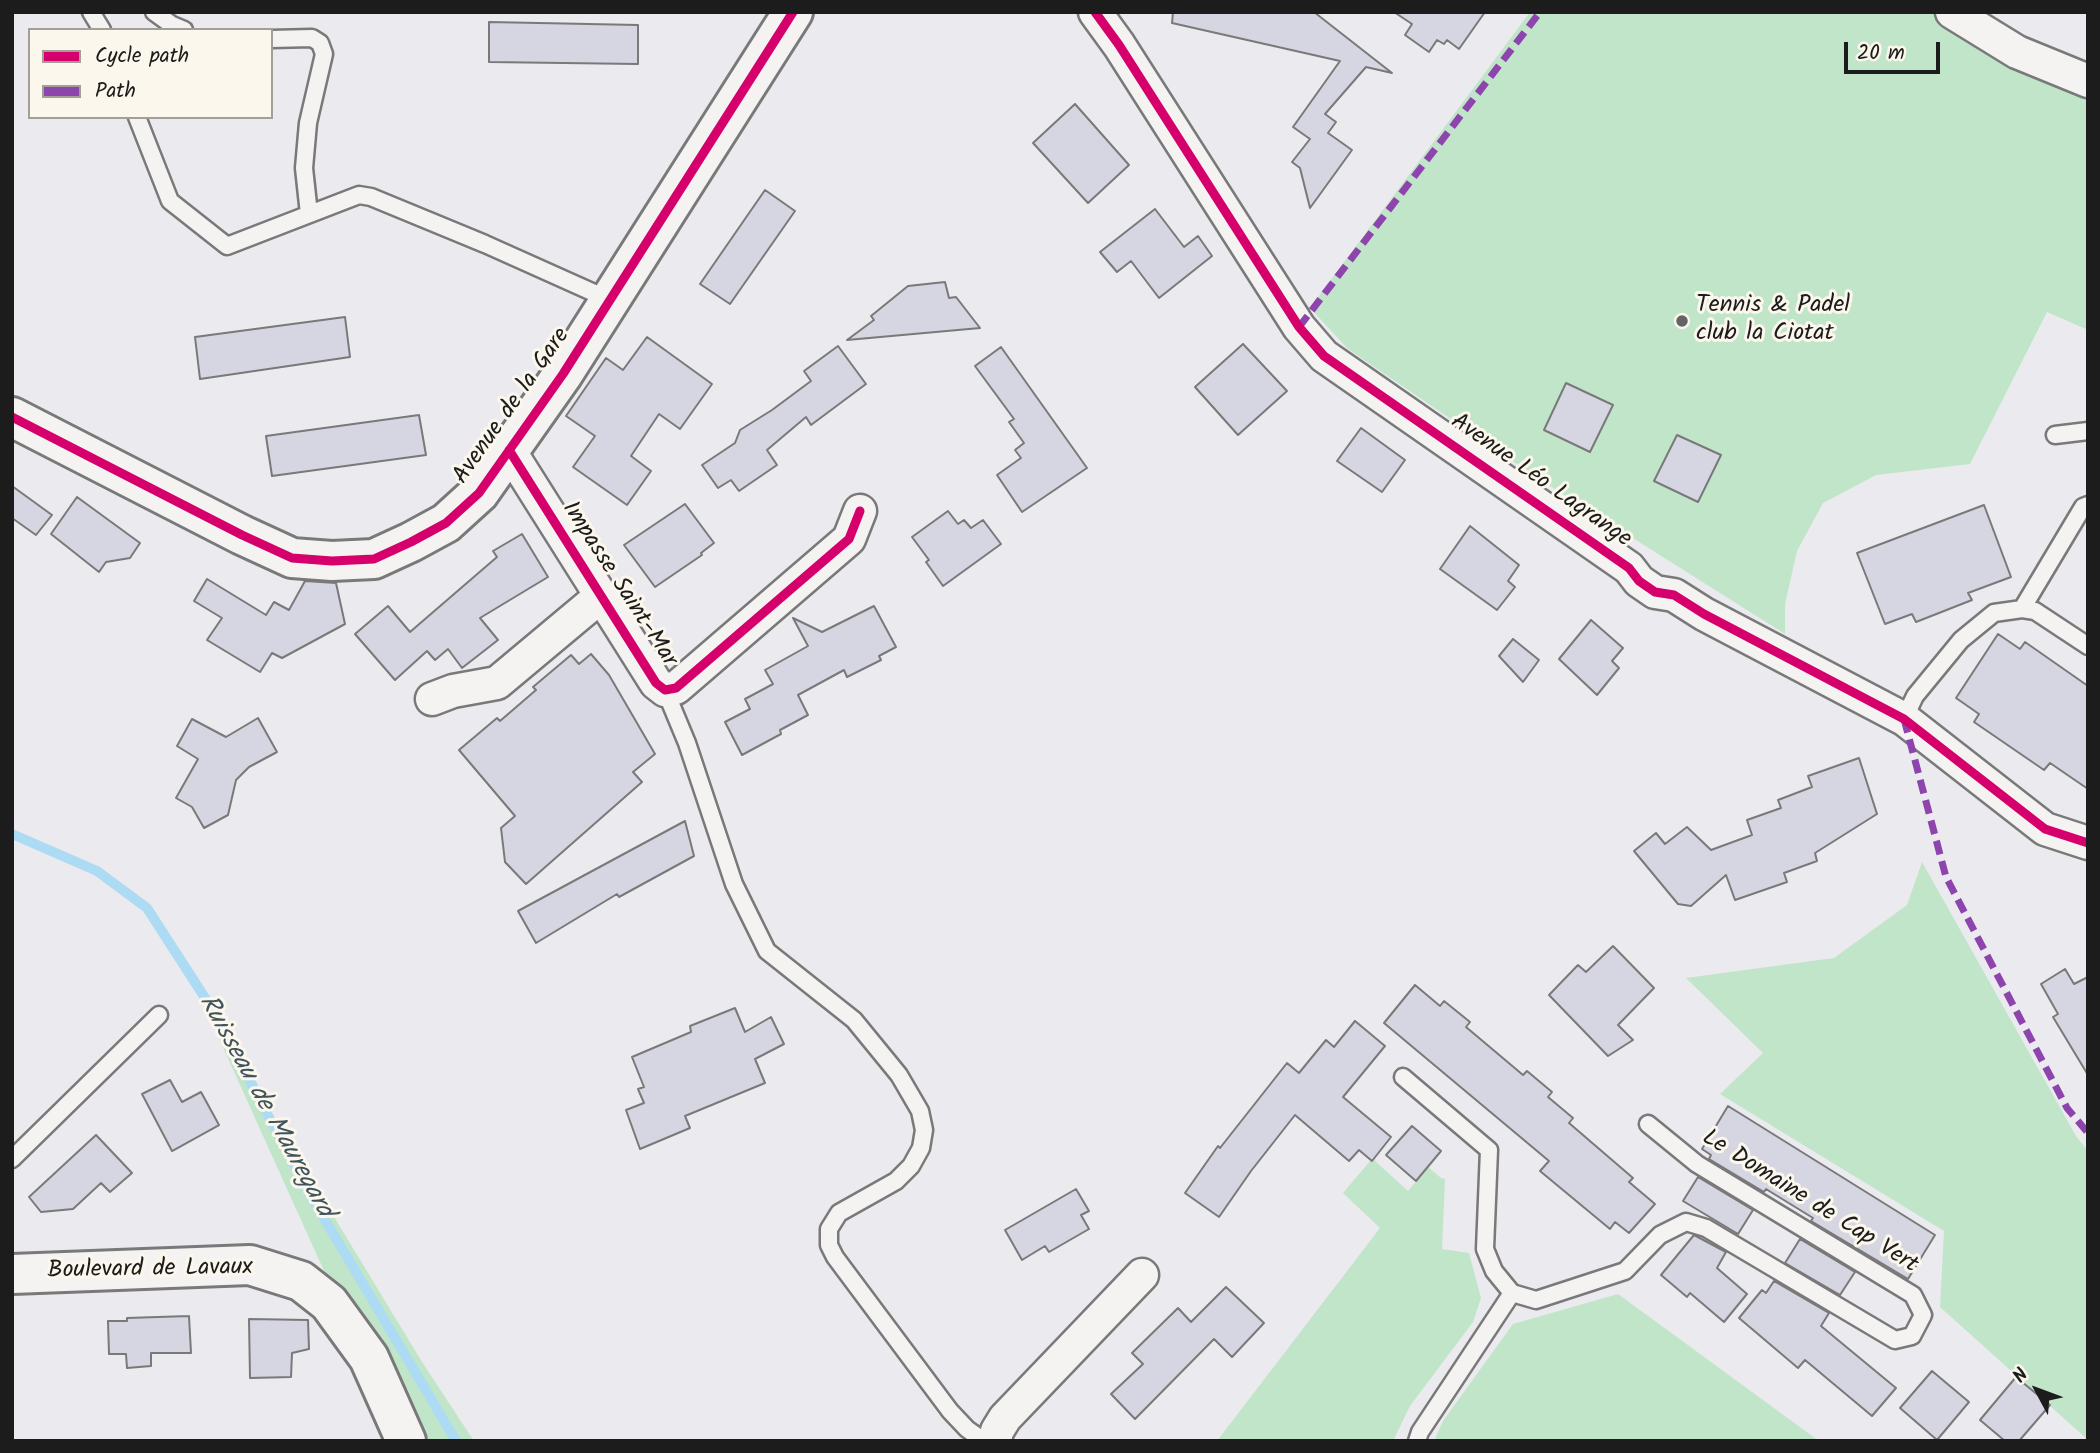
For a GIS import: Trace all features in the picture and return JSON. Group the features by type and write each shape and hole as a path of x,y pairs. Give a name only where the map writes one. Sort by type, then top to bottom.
{"street":[{"name":"Avenue de la Gare","path":"12,417 292,558 332,561 374,559 446,523 479,493 563,374 793,12"},
{"name":"Avenue Léo Lagrange","path":"1095,12 1119,45 1299,327 1324,356 1629,568 1639,581 1655,592 1674,595 1704,614 1904,719 2045,829 2088,843"},
{"path":"1952,12 2017,52 2088,82"},
{"name":"Impasse Saint-Mar","path":"509,450 656,683 665,690 676,688 849,539 860,511"},
{"path":"432,699 453,691 497,683 601,596"},
{"name":"Boulevard de Lavaux","path":"12,1274 250,1265 301,1281 329,1303 369,1358 407,1441"},
{"path":"995,1441 997,1431 1005,1418 1142,1275"}],"lane":[{"path":"92,12 101,28"},
{"path":"154,12 180,28"},
{"path":"273,39 312,38 320,43 324,54 308,122 304,168 309,214"},
{"path":"138,119 170,201 227,246 359,195 371,197 485,244 610,300"},
{"path":"2054,435 2088,431"},
{"path":"2022,609 2083,507 2088,505"},
{"path":"1904,719 1915,696 1961,640 1994,613 2022,609 2035,611 2088,646"},
{"path":"665,690 687,743 734,884 767,951 854,1020 899,1075 920,1111 924,1130 921,1147 911,1166 896,1181 839,1213 829,1229 829,1245 835,1257 950,1411 967,1429 984,1441"},
{"path":"12,1158 159,1015"},
{"path":"1403,1077 1489,1150 1485,1249 1494,1272 1512,1293 1420,1432 1417,1441"},
{"name":"Le Domaine de Cap Vert","path":"1512,1293 1536,1300 1625,1271 1660,1236 1686,1222 1706,1228 1895,1340 1912,1336 1923,1315 1913,1295 1697,1164 1648,1125"}],"green space":[{"name":"Tennis & Padel club la Ciotat","path":"1530,12 1931,12 1995,52 2088,93 2088,330 2047,312 1970,464 1876,475 1823,503 1797,551 1785,604 1785,634 1536,477 1348,349 1310,308"},
{"path":"1922,862 2076,1136 2088,1151 2088,1440 1940,1307 1944,1231 1720,1094 1763,1053 1686,978 1834,958 1907,905"},
{"path":"199,994 422,1362 474,1441 429,1441 362,1312 329,1282"},
{"path":"1374,1160 1408,1191 1428,1167 1445,1179 1442,1249 1469,1253 1481,1298 1473,1322 1410,1406 1393,1441 1217,1441 1380,1228 1343,1193 1370,1161"},
{"path":"1618,1294 1819,1441 1434,1441 1443,1421 1513,1324"}],"building":[{"path":"1173,12 1314,12 1392,73 1366,67 1325,114 1336,122 1328,133 1352,150 1310,208 1300,168 1292,162 1310,139 1293,127 1340,61 1172,23"},
{"path":"1394,12 1485,12 1459,49 1447,40 1444,44 1437,40 1429,52 1405,35 1412,24"},
{"path":"489,22 638,25 638,64 489,62"},
{"path":"1075,104 1129,165 1088,203 1033,143"},
{"path":"765,190 795,211 730,304 700,284"},
{"path":"1155,209 1184,247 1198,236 1212,256 1159,298 1131,261 1117,272 1100,252"},
{"path":"945,282 949,298 956,297 980,328 847,340 874,320 871,316 908,286"},
{"path":"345,317 350,357 200,379 195,337"},
{"path":"647,337 712,384 680,429 659,414 631,456 651,471 627,505 573,467 595,436 566,416 606,358 623,370"},
{"path":"1243,344 1287,391 1238,435 1195,387"},
{"path":"838,346 866,384 811,425 806,417 767,450 777,465 739,491 731,480 718,488 702,465 735,443 740,430 811,381 804,371"},
{"path":"1001,347 1087,468 1022,512 997,475 1021,458 1015,450 1024,443 1009,422 1014,419 975,366"},
{"path":"1566,383 1613,405 1590,452 1544,430"},
{"path":"419,415 426,455 272,476 266,436"},
{"path":"1361,428 1405,460 1382,492 1337,461"},
{"path":"1677,435 1721,455 1698,502 1654,481"},
{"path":"12,486 52,515 36,535 12,518"},
{"path":"77,497 140,543 130,558 106,562 99,572 51,534"},
{"path":"685,504 714,543 701,553 702,555 655,587 624,545"},
{"path":"1984,505 2011,577 1968,593 1972,600 1916,622 1912,614 1885,624 1857,553"},
{"path":"948,511 958,524 964,520 971,528 983,520 1001,544 943,586 912,537"},
{"path":"1470,526 1519,565 1508,581 1515,587 1497,610 1440,569"},
{"path":"522,534 548,577 480,618 498,640 462,668 448,649 435,660 427,651 395,680 355,634 388,606 410,632 497,557 493,551"},
{"path":"207,579 266,615 274,602 289,610 305,581 336,583 345,624 282,658 272,653 260,672 207,640 222,618 194,601"},
{"path":"874,606 896,647 879,656 881,660 847,677 844,670 798,695 808,715 780,730 781,734 742,755 725,722 750,709 745,699 773,684 765,670 808,646 793,618 822,632"},
{"path":"1591,620 1623,648 1612,661 1619,668 1597,695 1559,659"},
{"path":"1998,634 2020,649 2025,642 2088,686 2088,789 2050,763 2044,770 1974,722 1979,714 1956,698"},
{"path":"1513,639 1539,660 1523,682 1499,656"},
{"path":"591,654 609,675 655,754 633,772 642,782 526,884 505,862 501,828 515,816 459,750 497,718 500,721 536,690 533,687 571,655 579,664"},
{"path":"258,718 277,752 249,767 236,780 228,815 204,828 192,807 176,798 198,759 177,746 192,719 226,737"},
{"path":"1859,758 1877,814 1815,853 1817,861 1784,873 1787,882 1735,900 1726,875 1691,906 1678,904 1634,851 1656,833 1665,844 1687,827 1711,850 1752,835 1747,820 1781,808 1778,800 1812,787 1808,776"},
{"path":"685,821 694,856 619,897 617,894 536,943 518,911"},
{"path":"1613,946 1654,988 1618,1025 1633,1040 1608,1056 1549,995 1578,965 1586,972"},
{"path":"2065,969 2074,984 2088,977 2088,1075 2053,1017 2058,1014 2041,984"},
{"path":"1415,985 1440,1006 1444,1001 1470,1022 1466,1027 1523,1075 1527,1071 1552,1092 1548,1097 1573,1118 1569,1123 1633,1178 1629,1182 1655,1204 1629,1233 1615,1222 1610,1229 1540,1171 1549,1161 1384,1023"},
{"path":"735,1008 745,1032 771,1017 784,1044 755,1059 765,1083 685,1116 690,1128 640,1149 626,1110 644,1103 638,1089 644,1087 632,1057 691,1032 690,1026"},
{"path":"1355,1021 1385,1046 1343,1097 1391,1137 1372,1161 1359,1150 1349,1161 1295,1115 1219,1217 1185,1193 1218,1146 1220,1148 1287,1063 1299,1073 1326,1040 1334,1047"},
{"path":"170,1080 182,1102 201,1092 219,1125 172,1151 142,1094"},
{"path":"1728,1106 1935,1235 1908,1279 1811,1221 1813,1218 1766,1189 1764,1192 1709,1159 1711,1155 1702,1149"},
{"path":"1412,1126 1441,1151 1416,1181 1386,1155"},
{"path":"96,1135 132,1173 110,1192 101,1183 73,1209 41,1212 29,1197"},
{"path":"1698,1177 1753,1210 1738,1234 1683,1201"},
{"path":"1076,1189 1089,1211 1081,1215 1089,1229 1049,1252 1045,1246 1022,1260 1005,1230"},
{"path":"1694,1235 1726,1252 1717,1268 1747,1294 1724,1322 1690,1293 1687,1297 1661,1275"},
{"path":"1800,1239 1855,1272 1840,1295 1785,1263"},
{"path":"1774,1281 1829,1313 1821,1326 1896,1388 1872,1416 1805,1360 1798,1368 1739,1318 1762,1290 1766,1293"},
{"path":"1226,1287 1264,1323 1232,1357 1214,1339 1135,1419 1111,1394 1143,1364 1132,1353 1178,1308 1191,1322"},
{"path":"189,1316 191,1353 151,1353 151,1366 127,1368 126,1354 109,1354 108,1321"},
{"path":"249,1319 308,1320 309,1349 292,1353 291,1377 250,1378"},
{"path":"1932,1371 1969,1402 1937,1440 1900,1408"},
{"path":"2016,1377 2050,1405 2019,1441 2005,1441 1980,1420"}],"waterway":[{"name":"Ruisseau de Mauregard","path":"12,834 97,871 147,908 227,1032 312,1198 456,1441"}],"marked path":[{"path":"1299,327 1540,12"},
{"path":"1904,719 1946,877 2067,1108 2088,1133"}],"cycle path":[{"path":"12,417 292,558 332,561 374,559 411,542 446,523 479,493 563,374 793,12"},
{"path":"1095,12 1119,45 1299,327 1324,356 1629,568 1639,581 1655,592 1674,595 1704,614 1904,719 2045,829 2088,843"},
{"path":"509,450 656,683 665,690 676,688 849,539 860,511"}],"place":[{"name":"Tennis & Padel club la Ciotat","path":"1682,321"}]}
